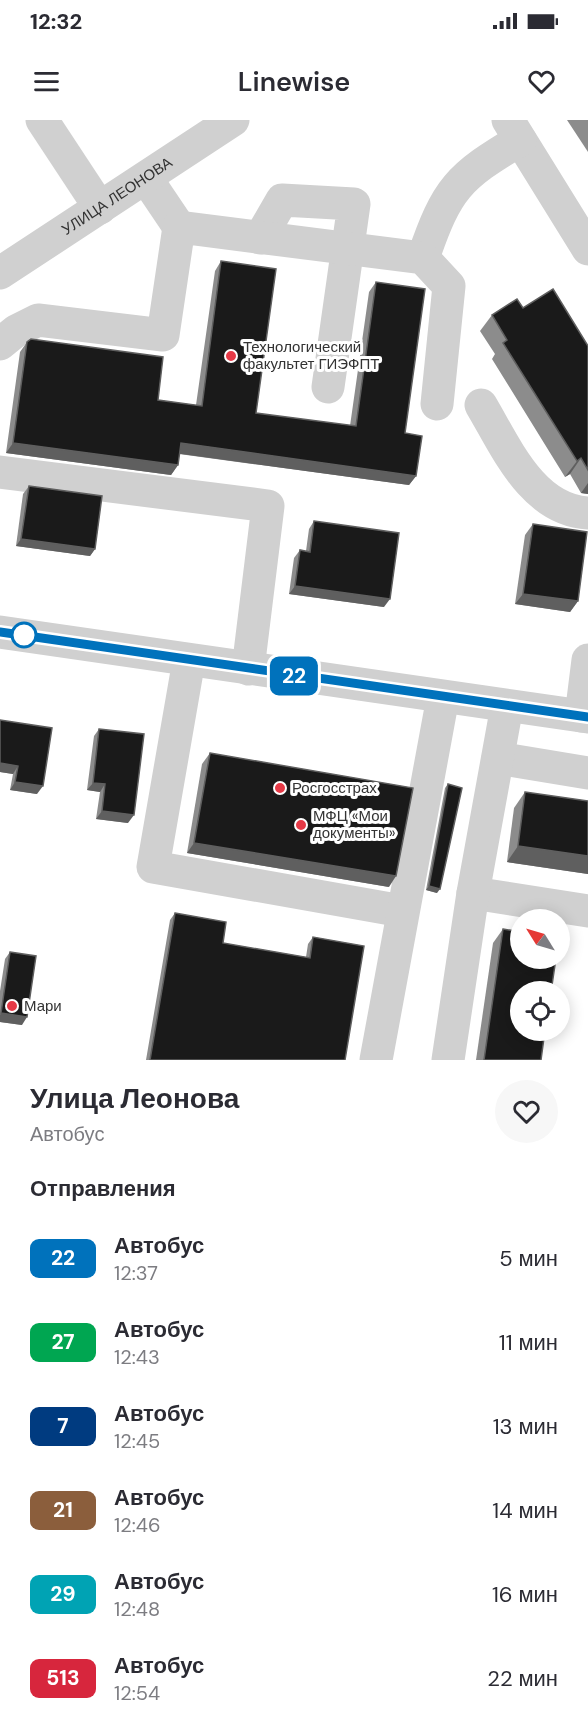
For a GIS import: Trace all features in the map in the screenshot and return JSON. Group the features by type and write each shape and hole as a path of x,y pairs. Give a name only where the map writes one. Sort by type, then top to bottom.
{"street":[{"path":"42,120 100,208"},
{"name":"УЛИЦА ЛЕОНОВА","path":"0,273 233,120"},
{"path":"423,258 437,216 453,190 514,130 588,249"},
{"path":"0,344 16,331 38,320 164,335 179,227 146,178"},
{"path":"260,238 282,200 354,204 328,387"},
{"path":"179,227 423,258 449,286 437,404"},
{"path":"481,405 525,479 571,512 588,513"},
{"path":"0,472 268,506 248,669"},
{"path":"0,632 585,716 588,660"},
{"path":"189,660 153,867 402,911"},
{"path":"376,1060 443,696"},
{"path":"448,1060 473,893 507,706"},
{"path":"498,758 588,773"},
{"path":"473,893 588,911"}],"building":[{"path":"221,261 276,269 256,413 356,426 376,282 425,289 405,433 422,436 416,476 181,443 178,465 13,443 27,342 31,339 163,357 158,400 202,406"},
{"path":"553,289 588,346 588,470 581,458 577,461 503,343 507,340 492,315 517,299 523,308"},
{"path":"29,486 102,496 95,549 21,539"},
{"path":"314,521 399,533 390,599 295,586 300,550 310,552"},
{"path":"533,524 587,532 578,601 523,594"},
{"path":"0,720 52,728 43,786 15,782 18,766 0,763"},
{"path":"99,729 144,734 134,815 102,811 105,784 93,783"},
{"path":"210,753 413,788 396,876 194,843"},
{"path":"448,784 462,788 440,889 429,886"},
{"path":"525,792 588,801 588,856 518,846"},
{"path":"175,913 226,922 223,943 310,958 313,937 364,946 345,1060 150,1060"},
{"path":"503,929 510,930 510,969 554,969 553,981 510,981 510,1041 544,1041 541,1060 484,1060"},
{"name":"Мари","path":"10,952 36,956 27,1017 1,1013"}],"bus line":[{"name":"22","path":"0,632 588,717"}],"place":[{"name":"Технологический факультет ГИЭФПТ","path":"231,356"},
{"name":"Росгосстрах","path":"280,788"},
{"name":"МФЦ «Мои документы»","path":"301,825"},
{"name":"Мари","path":"12,1006"}]}
